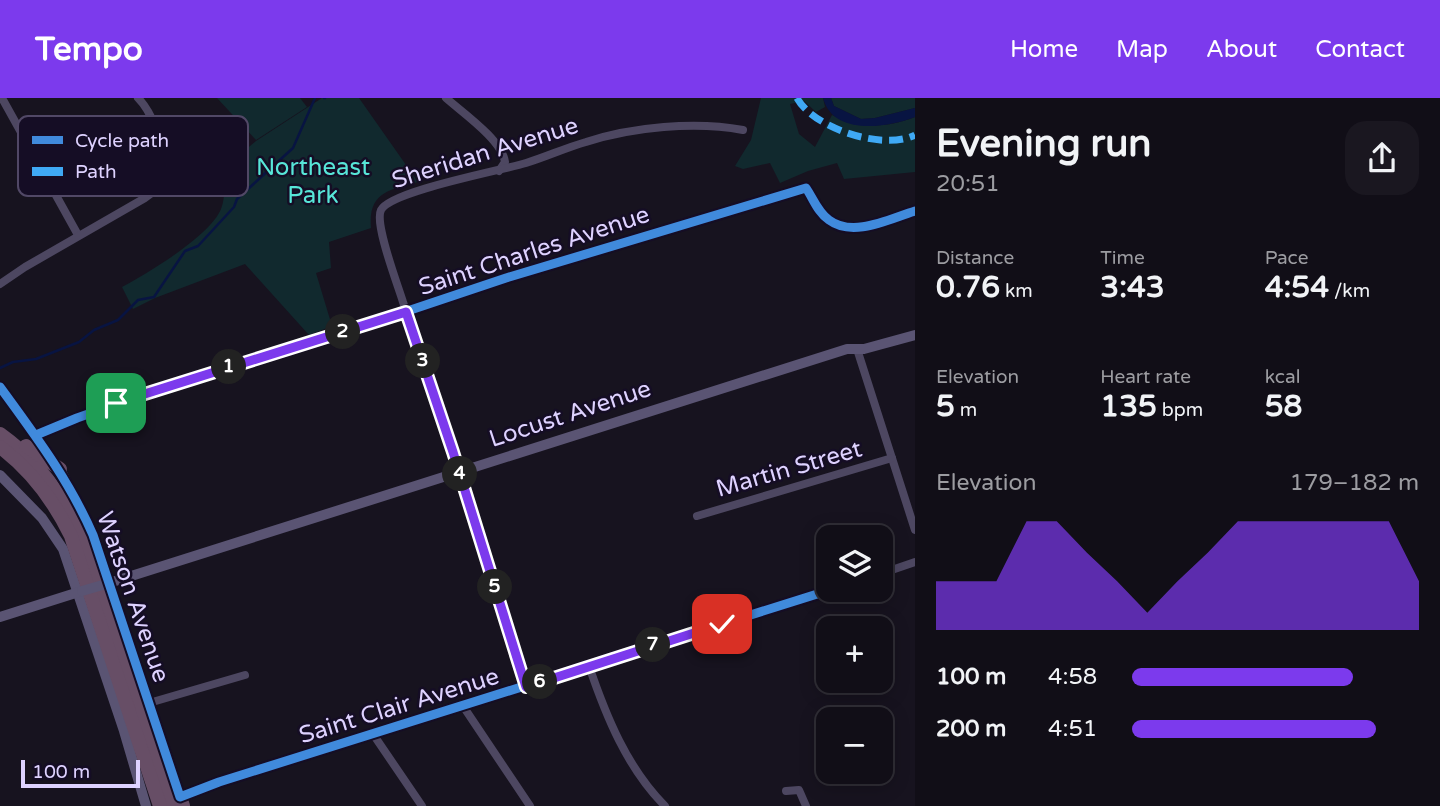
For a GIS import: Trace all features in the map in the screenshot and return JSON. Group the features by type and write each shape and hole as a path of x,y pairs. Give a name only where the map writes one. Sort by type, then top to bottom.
{"highway":[{"path":"0,433 33,450 60,470"},
{"path":"0,433 42,471 67,507 89,552 113,626 179,803"},
{"path":"0,447 38,482 71,536 160,806"}],"street":[{"path":"2,98 18,127"},
{"path":"138,98 150,116"},
{"path":"451,99 504,154 505,162 499,171"},
{"name":"Sheridan Avenue","path":"406,312 380,225 379,215 391,200 418,190 538,160 587,141 629,132 691,125 743,131"},
{"name":"Saint Charles Avenue","path":"36,435 103,408 506,278 806,188 828,220 853,228 915,211"},
{"path":"56,196 78,235"},
{"path":"0,284 147,196"},
{"path":"406,312 526,687"},
{"name":"Locust Avenue","path":"0,617 847,349 915,335"},
{"path":"857,349 915,530"},
{"name":"Watson Avenue","path":"0,387 60,470 93,535 179,803"},
{"name":"Martin Street","path":"697,516 892,458"},
{"path":"0,475 27,500 56,536 70,565 146,806"},
{"path":"893,570 915,562"},
{"name":"Saint Clair Avenue","path":"179,803 219,782 816,594"},
{"path":"590,666 608,714 635,771 665,806"},
{"path":"149,704 245,675"},
{"path":"463,706 530,806"},
{"path":"373,734 422,806"},
{"path":"786,792 799,790 806,806"}],"green space":[{"path":"217,98 300,98 307,107 256,140 248,131 248,116 234,116"},
{"name":"Northeast Park","path":"322,98 359,98 418,182 382,194 373,207 371,228 329,242 331,268 316,273 332,326 309,335 245,264 133,309 122,287 177,253 205,231 221,209 224,196 248,196 248,148"},
{"path":"761,98 823,98 825,107 816,112 804,101 790,104 799,134 815,147 832,115 863,125 884,125 915,117 915,172 844,179 837,163 780,183 770,163 743,169 735,166 751,140"},
{"path":"831,98 915,98 915,108 861,119 834,106"}],"shaded area":[{"path":"823,98 831,98 834,106 861,119 915,108 915,117 876,126 849,124 838,119 829,110"}],"waterway":[{"path":"248,189 293,148 315,98"},
{"path":"0,368 13,362 36,359 79,342 94,330 118,320 138,300 154,297 185,251 198,246 234,207 240,196"}],"marked path":[{"path":"797,98 818,119 851,134 886,140 915,135"}],"cycle path":[{"path":"36,435 139,396 324,339 506,278 806,188 825,217 839,225 871,225 915,211"},
{"path":"0,387 62,477 93,535 180,797 219,782 816,594"}],"route":[{"path":"116,403 406,312 526,687 722,624"}]}
